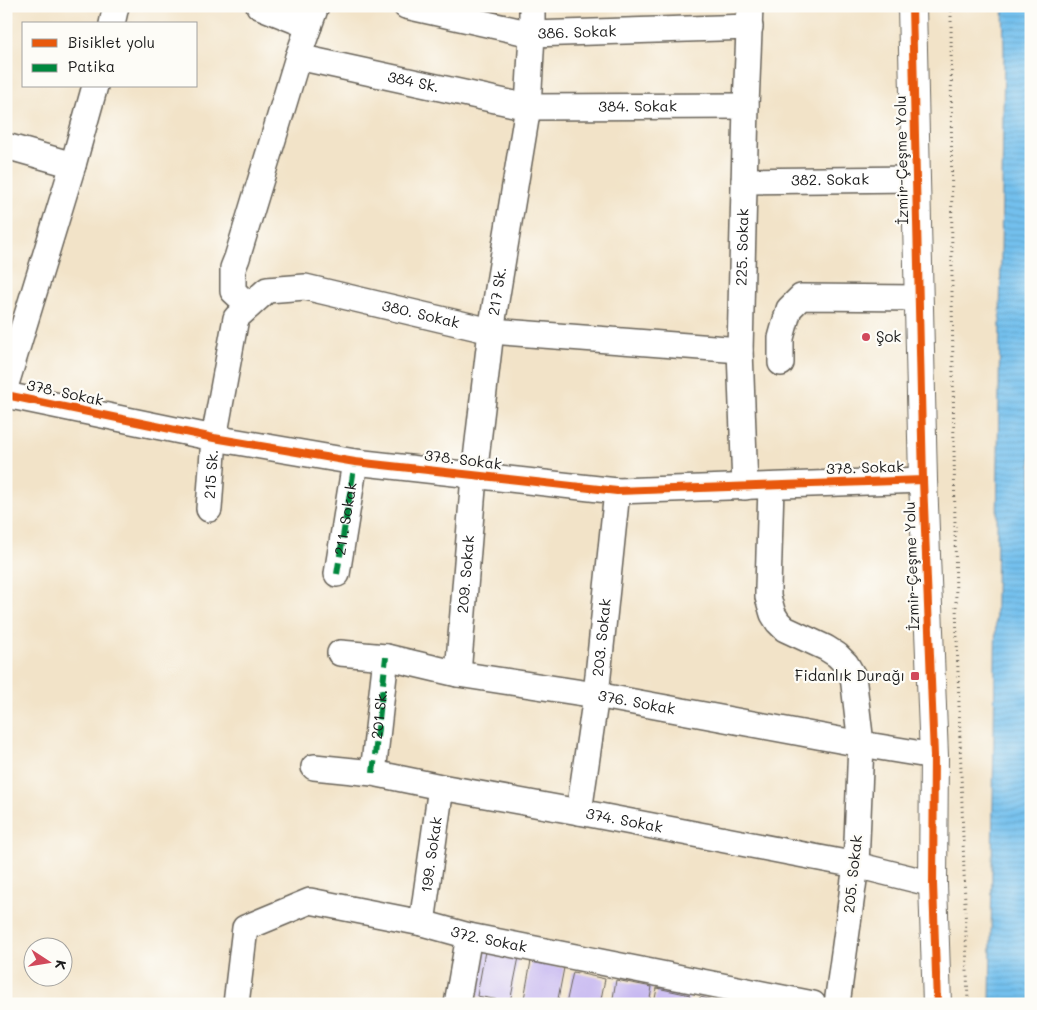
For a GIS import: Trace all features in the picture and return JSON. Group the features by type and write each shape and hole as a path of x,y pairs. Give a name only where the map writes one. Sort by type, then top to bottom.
{"highway":[{"name":"İzmir-Çeşme Yolu","path":"912,6 923,480 934,756 933,884 937,1004"}],"street":[{"path":"112,22 116,6"},
{"path":"249,306 233,291 233,268 298,57 313,16 259,6"},
{"name":"386. Sokak","path":"406,6 532,34 750,17"},
{"name":"217 Sk.","path":"474,476 491,331 528,107 532,6"},
{"name":"225. Sokak","path":"745,487 740,350 750,17"},
{"name":"384 Sk.","path":"298,57 528,107"},
{"path":"6,384 94,88"},
{"name":"384. Sokak","path":"528,107 746,106"},
{"path":"6,146 73,165"},
{"name":"382. Sokak","path":"744,181 916,179"},
{"name":"380. Sokak","path":"214,438 236,318 267,290 305,287 491,331 740,350"},
{"path":"781,363 781,338 789,309 801,297 919,298"},
{"name":"378. Sokak","path":"6,394 214,438 355,462 617,491 923,480"},
{"name":"215 Sk.","path":"209,510 214,438"},
{"name":"211. Sokak","path":"337,574 355,462"},
{"name":"209. Sokak","path":"458,674 474,476"},
{"name":"205. Sokak","path":"772,486 768,588 773,614 785,629 837,655 853,676 861,744 856,865 837,1004"},
{"name":"203. Sokak","path":"579,812 596,695 617,491"},
{"name":"376. Sokak","path":"340,653 386,656 458,674 596,695 934,756"},
{"name":"201 Sk.","path":"373,773 386,656"},
{"name":"374. Sokak","path":"314,767 373,773 856,865 933,884"},
{"name":"199. Sokak","path":"422,923 441,787"},
{"name":"372. Sokak","path":"236,1004 245,928 310,901 422,923 469,936 813,1004"},
{"path":"457,1004 469,936"}],"path":[{"path":"951,6 956,605 968,1004"}],"water":[{"path":"1003,6 1031,6 1031,1004 990,1004 1004,51"}],"building":[{"path":"485,951 519,957 510,1002 477,996"},
{"path":"531,961 564,968 557,1004 523,1004"},
{"path":"573,972 605,979 600,1004 566,1004"},
{"path":"616,980 652,987 649,1004 612,1004"},
{"path":"657,988 690,995 688,1004 654,1004"},
{"path":"700,997 725,1003 698,1004"}],"marked path":[{"path":"337,574 355,462"},
{"path":"373,773 386,657"}],"cycle path":[{"path":"912,6 923,480 934,756 933,884 937,1004"},
{"path":"6,395 214,438 355,462 617,491 923,480"}],"place":[{"name":"Şok","path":"866,337"},
{"name":"Fidanlık Durağı","path":"915,676"}]}
